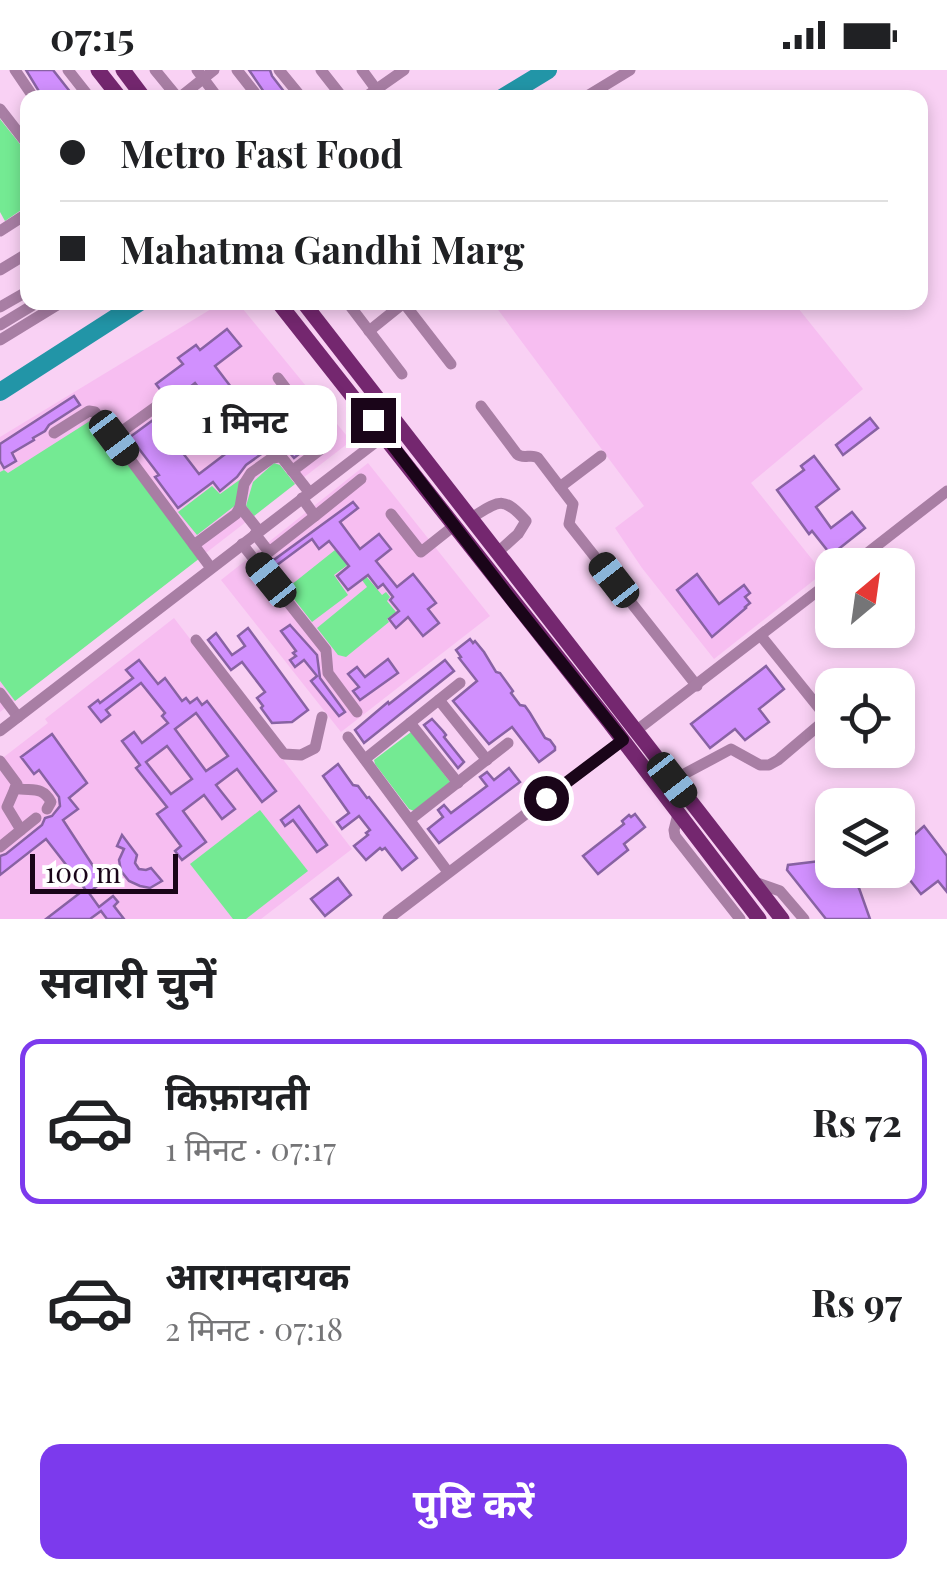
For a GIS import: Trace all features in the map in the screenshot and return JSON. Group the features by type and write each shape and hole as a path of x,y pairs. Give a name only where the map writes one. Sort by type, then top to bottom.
{"main road":[{"path":"98,70 114,90"},
{"path":"285,310 391,430 463,522 513,602 672,780 782,919"},
{"path":"310,310 391,430"},
{"path":"463,522 498,552 630,735 678,814 750,916 765,897"}],"street":[{"path":"68,70 84,90"},
{"path":"155,70 171,90"},
{"path":"280,70 296,90"},
{"path":"321,70 337,90"},
{"path":"362,70 376,89 401,71"},
{"path":"597,90 630,70"},
{"path":"187,90 205,73"},
{"path":"0,109 20,135"},
{"path":"0,325 25,310"},
{"path":"0,340 49,310"},
{"path":"353,310 402,374"},
{"path":"369,332 396,310"},
{"path":"409,310 451,364"},
{"path":"278,378 326,440 324,446 292,470"},
{"path":"114,438 164,401"},
{"path":"481,406 517,454 537,456 574,506 569,524 697,686"},
{"path":"54,433 92,411 98,414 211,568"},
{"path":"0,731 391,430"},
{"path":"560,487 600,456"},
{"path":"194,545 236,514 248,476 272,458 280,457 292,470 315,516"},
{"path":"240,507 269,552 360,479"},
{"path":"874,548 947,491"},
{"path":"391,514 421,552 494,504 510,504 526,522 498,552"},
{"path":"242,544 326,650 328,673 358,712"},
{"path":"388,919 815,593"},
{"path":"672,780 730,749 760,765 773,764 824,721 823,713 760,636"},
{"path":"196,640 284,754 301,756 314,748 322,718"},
{"path":"365,758 460,683"},
{"path":"0,693 18,717"},
{"path":"439,700 486,760"},
{"path":"410,722 458,783"},
{"path":"348,737 448,872"},
{"path":"411,819 508,743"},
{"path":"0,760 17,784 7,807 21,830"},
{"path":"15,788 42,791 51,802 47,809"},
{"path":"0,847 36,818"},
{"path":"752,881 780,891 804,919"}],"shaded area":[{"path":"209,310 244,310 351,441 0,712 0,437"},
{"path":"498,310 800,310 863,389 751,483 815,563 815,579 714,659 615,528 644,506"},
{"path":"368,463 490,616 341,732 221,580"},
{"path":"174,618 352,849 261,919 0,919 0,760 48,723 45,719"}],"green space":[{"path":"0,119 20,144 20,211 5,221 0,212"},
{"path":"93,419 200,558 15,701 0,681 0,472 8,473"},
{"path":"274,463 295,484 254,516 246,506 253,482"},
{"path":"245,476 237,504 197,535 178,512 212,486 220,494"},
{"path":"335,550 341,557 347,553 353,561 334,575 348,595 312,622 286,589"},
{"path":"366,576 382,595 386,592 390,597 387,601 396,612 346,657 338,655 317,628 367,587 362,580"},
{"path":"411,732 451,783 414,811 374,760"},
{"path":"260,810 308,871 246,919 233,919 190,864"}],"building":[{"path":"26,70 53,70 69,90 38,90"},
{"path":"249,70 270,70 283,90 263,90"},
{"path":"227,329 241,346 215,366 247,408 271,389 313,443 294,458 282,443 267,450 220,491 213,482 178,508 130,437 172,406 172,396 156,384 183,364 178,358 196,345 200,350","holes":["195,383 241,442 199,474 179,448 195,436 192,431 198,427 176,398"]},
{"path":"74,396 80,405 12,453 16,461 4,468 0,444"},
{"path":"870,418 878,428 843,455 836,445"},
{"path":"814,456 839,489 816,507 831,528 852,512 865,528 840,548 825,548 812,531 809,534 777,490 804,470 801,466"},
{"path":"353,502 358,508 340,522 360,549 379,534 391,549 376,561 397,587 413,574 436,603 428,609 439,623 423,636 408,617 396,628 389,619 399,611 383,584 378,588 368,575 348,590 337,576 349,566 329,541 319,549 312,539 273,568 268,561"},
{"path":"697,574 719,604 744,585 750,593 745,597 750,603 746,608 712,637 677,590"},
{"path":"290,625 317,655 320,678 345,712 339,716 311,681 317,676 304,660 295,667 290,660 296,651 281,631"},
{"path":"248,628 308,710 292,722 272,723 257,698 265,692 242,662 231,670 208,640 216,633 232,655 245,646 238,636"},
{"path":"470,639 555,747 539,762 512,727 489,744 453,701 477,681 456,650"},
{"path":"388,659 398,673 360,700 353,691 359,687 348,674 357,667 365,677"},
{"path":"139,660 158,684 165,678 182,701 186,698 190,703 197,698 202,705 207,701 276,791 262,802 237,769 216,785 235,809 222,819 204,795 183,811 206,842 182,860 175,851 181,846 157,814 167,807 136,768 140,765 122,741 134,732 142,743 168,723 162,716 165,713 141,683 106,710 110,715 101,722 89,707 133,678 126,670","holes":["196,713 228,756 206,771 175,729","167,746 192,779 171,794 146,762"]},
{"path":"445,660 454,671 364,743 355,730"},
{"path":"766,666 784,689 759,709 769,722 745,740 735,729 710,748 691,724"},
{"path":"432,719 464,762 458,768 424,725"},
{"path":"52,734 87,783 69,798 78,809 63,820 103,881 89,893 99,907 113,896 118,902 114,906 124,919 107,919 101,911 90,919 46,919 85,889 46,839 0,875 0,856 42,825 60,806 59,797 39,770 34,774 21,757"},
{"path":"338,764 417,858 402,870 385,848 366,860 354,846 370,830 359,816 342,829 337,822 349,813 323,776"},
{"path":"509,768 520,782 439,843 428,829 443,817 438,810 444,805 451,813 487,786 480,777 487,772 494,780"},
{"path":"299,806 327,845 317,852 293,820 285,826 281,820"},
{"path":"635,814 645,827 624,844 628,850 598,874 583,856"},
{"path":"924,826 947,856 947,892 938,881 921,894 915,886 915,834"},
{"path":"122,835 137,855 135,863 139,869 151,868 162,881 150,888 129,881 119,860 124,849 117,846"},
{"path":"815,862 815,888 859,888 870,919 826,919 787,870 788,865"},
{"path":"338,878 351,895 325,916 311,899"}],"waterway":[{"path":"515,90 548,70"},
{"path":"0,392 128,310"}],"route":[{"path":"373,420 623,740 546,798"}]}
